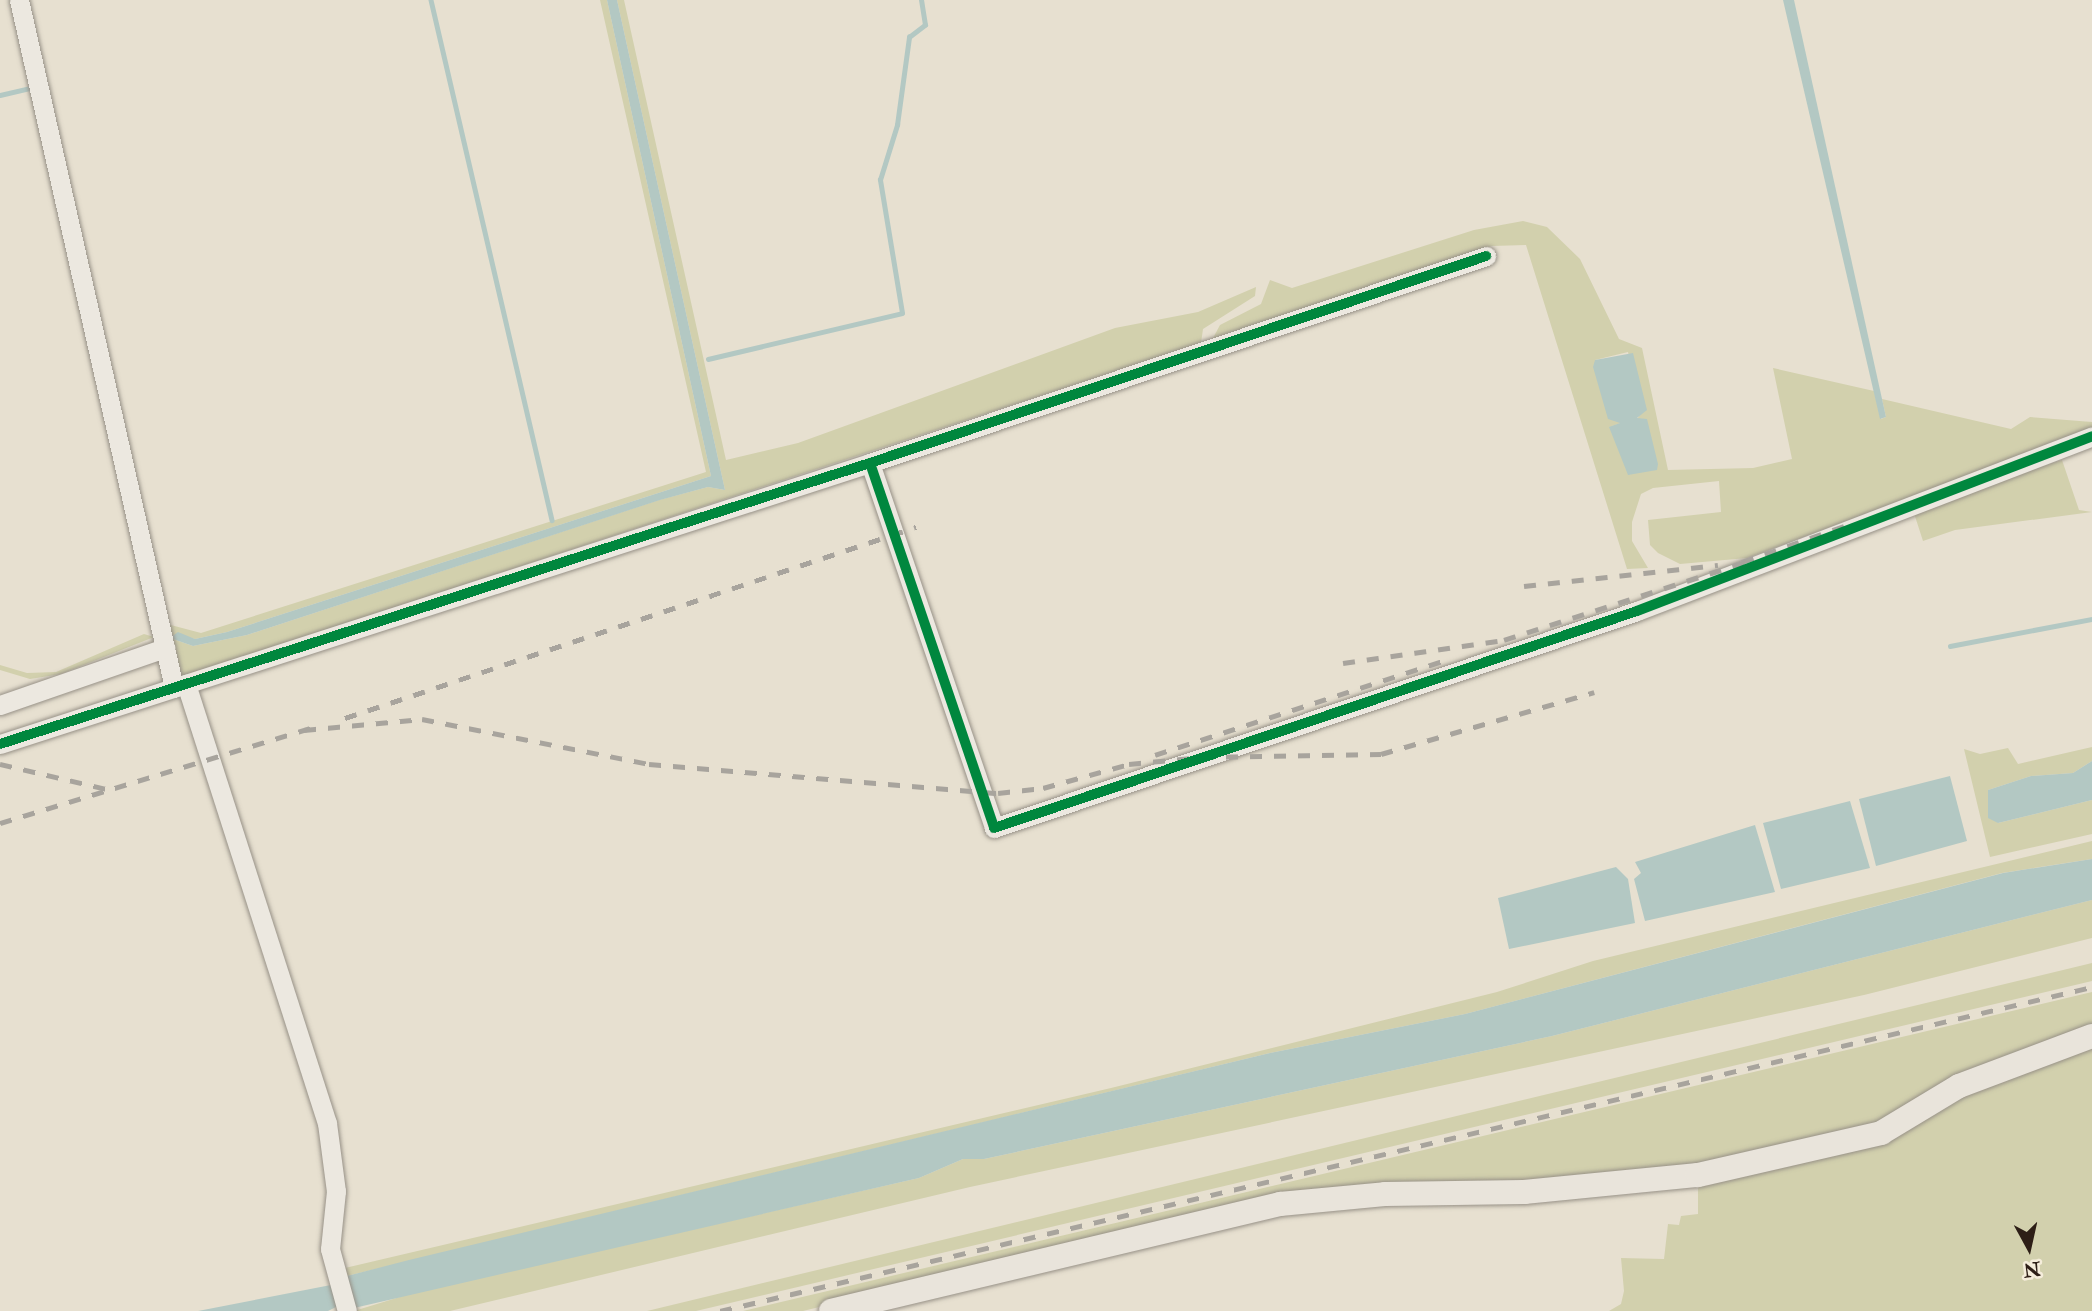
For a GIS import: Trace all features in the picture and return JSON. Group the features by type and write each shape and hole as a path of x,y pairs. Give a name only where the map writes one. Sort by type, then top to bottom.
{"main road":[{"path":"838,1310 1280,1204 1385,1194 1524,1192 1698,1175 1881,1133 1969,1081 2092,1036"}],"street":[{"path":"19,0 165,648 327,1123 336,1191 330,1249 339,1273 347,1311"},
{"path":"0,744 870,463 1486,256"},
{"path":"870,463 994,828 1637,611 2092,436"},
{"path":"0,705 165,648"}],"shaded area":[{"path":"600,0 607,0 711,476 227,632 195,639 169,634 167,624 201,633 706,472"},
{"path":"617,0 624,0 726,460 798,443 1115,328 1198,312 1256,287 1255,296 1203,329 1201,343 182,677 170,638 193,646 247,635 659,500 708,487 725,490"},
{"path":"1523,221 1547,227 1580,259 1619,339 1642,348 1668,470 1753,468 1792,459 1773,368 1874,391 1881,419 1886,417 1882,399 2011,429 2030,417 2092,422 2092,429 1747,558 1680,564 1658,553 1650,545 1648,520 1721,512 1719,481 1653,488 1641,494 1632,522 1632,541 1648,568 1627,569 1526,245 1492,246 1212,340 1220,325 1261,304 1270,280 1292,288 1474,230","holes":["1628,352 1642,412 1637,419 1609,427 1621,423 1595,360"]},
{"path":"2062,460 2079,510 2092,512 1955,530 1923,541 1912,507"},
{"path":"144,634 154,637 61,674 30,679 0,670 0,665 27,673 56,672"},
{"path":"2092,747 2092,761 2073,773 2031,776 1988,790 1998,823 2092,800 2092,834 1990,857 1964,749 1980,754 2008,748 2018,764"},
{"path":"2092,841 2092,859 2002,873 1465,1014 1270,1053 347,1276 345,1268 1111,1088 1497,992 1593,961"},
{"path":"2092,900 2092,938 1864,995 970,1187 450,1311 354,1311 416,1292 919,1178 963,1159 984,1159 1552,1036"},
{"path":"2092,963 2092,981 696,1311 647,1311"},
{"path":"2092,992 2092,1027 1892,1118 1722,1163 1159,1223 803,1311 743,1311"},
{"path":"2092,1040 2092,1311 1609,1311 1621,1304 1624,1291 1621,1258 1664,1259 1668,1224 1679,1225 1681,1216 1698,1214 1698,1181 1743,1172"}],"water":[{"path":"607,0 617,0 725,490 708,487 660,500 247,635 193,646 170,638 178,632 195,639 227,632 711,476"},
{"path":"1783,0 1794,0 1886,417 1880,419"},
{"path":"1633,353 1647,410 1637,418 1647,419 1658,464 1657,470 1628,475 1609,427 1620,423 1608,419 1593,367 1595,360"},
{"path":"2092,761 2092,800 1998,823 1988,818 1988,790 2031,776 2073,773"},
{"path":"1950,776 1967,841 1876,866 1859,799"},
{"path":"1850,801 1870,868 1781,889 1763,823"},
{"path":"1755,825 1775,892 1645,921 1634,879 1641,873 1635,862"},
{"path":"2092,859 2092,900 1552,1036 984,1159 963,1159 919,1178 354,1308 347,1276 1270,1053 1465,1014 2003,873"},
{"path":"1616,867 1628,879 1635,923 1509,949 1498,898"},
{"path":"336,1284 340,1305 328,1311 198,1311"}],"waterway":[{"path":"431,0 552,520"},
{"path":"708,359 902,313 880,180 897,125 909,37 925,25 921,0"},
{"path":"0,95 30,88"},
{"path":"1950,646 2092,619"}],"railway":[{"path":"1742,562 1847,525"},
{"path":"345,718 916,527"},
{"path":"1343,663 1504,640 1749,561"},
{"path":"1524,586 1718,565"},
{"path":"1155,755 1451,658"},
{"path":"304,730 422,719 649,764 998,793 1043,788 1129,764 1202,757 1381,754 1594,692"},
{"path":"0,823 311,728"},
{"path":"0,764 107,789"},
{"path":"720,1311 2092,987"}],"cycle path":[{"path":"0,744 870,463 1486,256"},
{"path":"870,463 994,828 1637,611 2092,436"}]}
